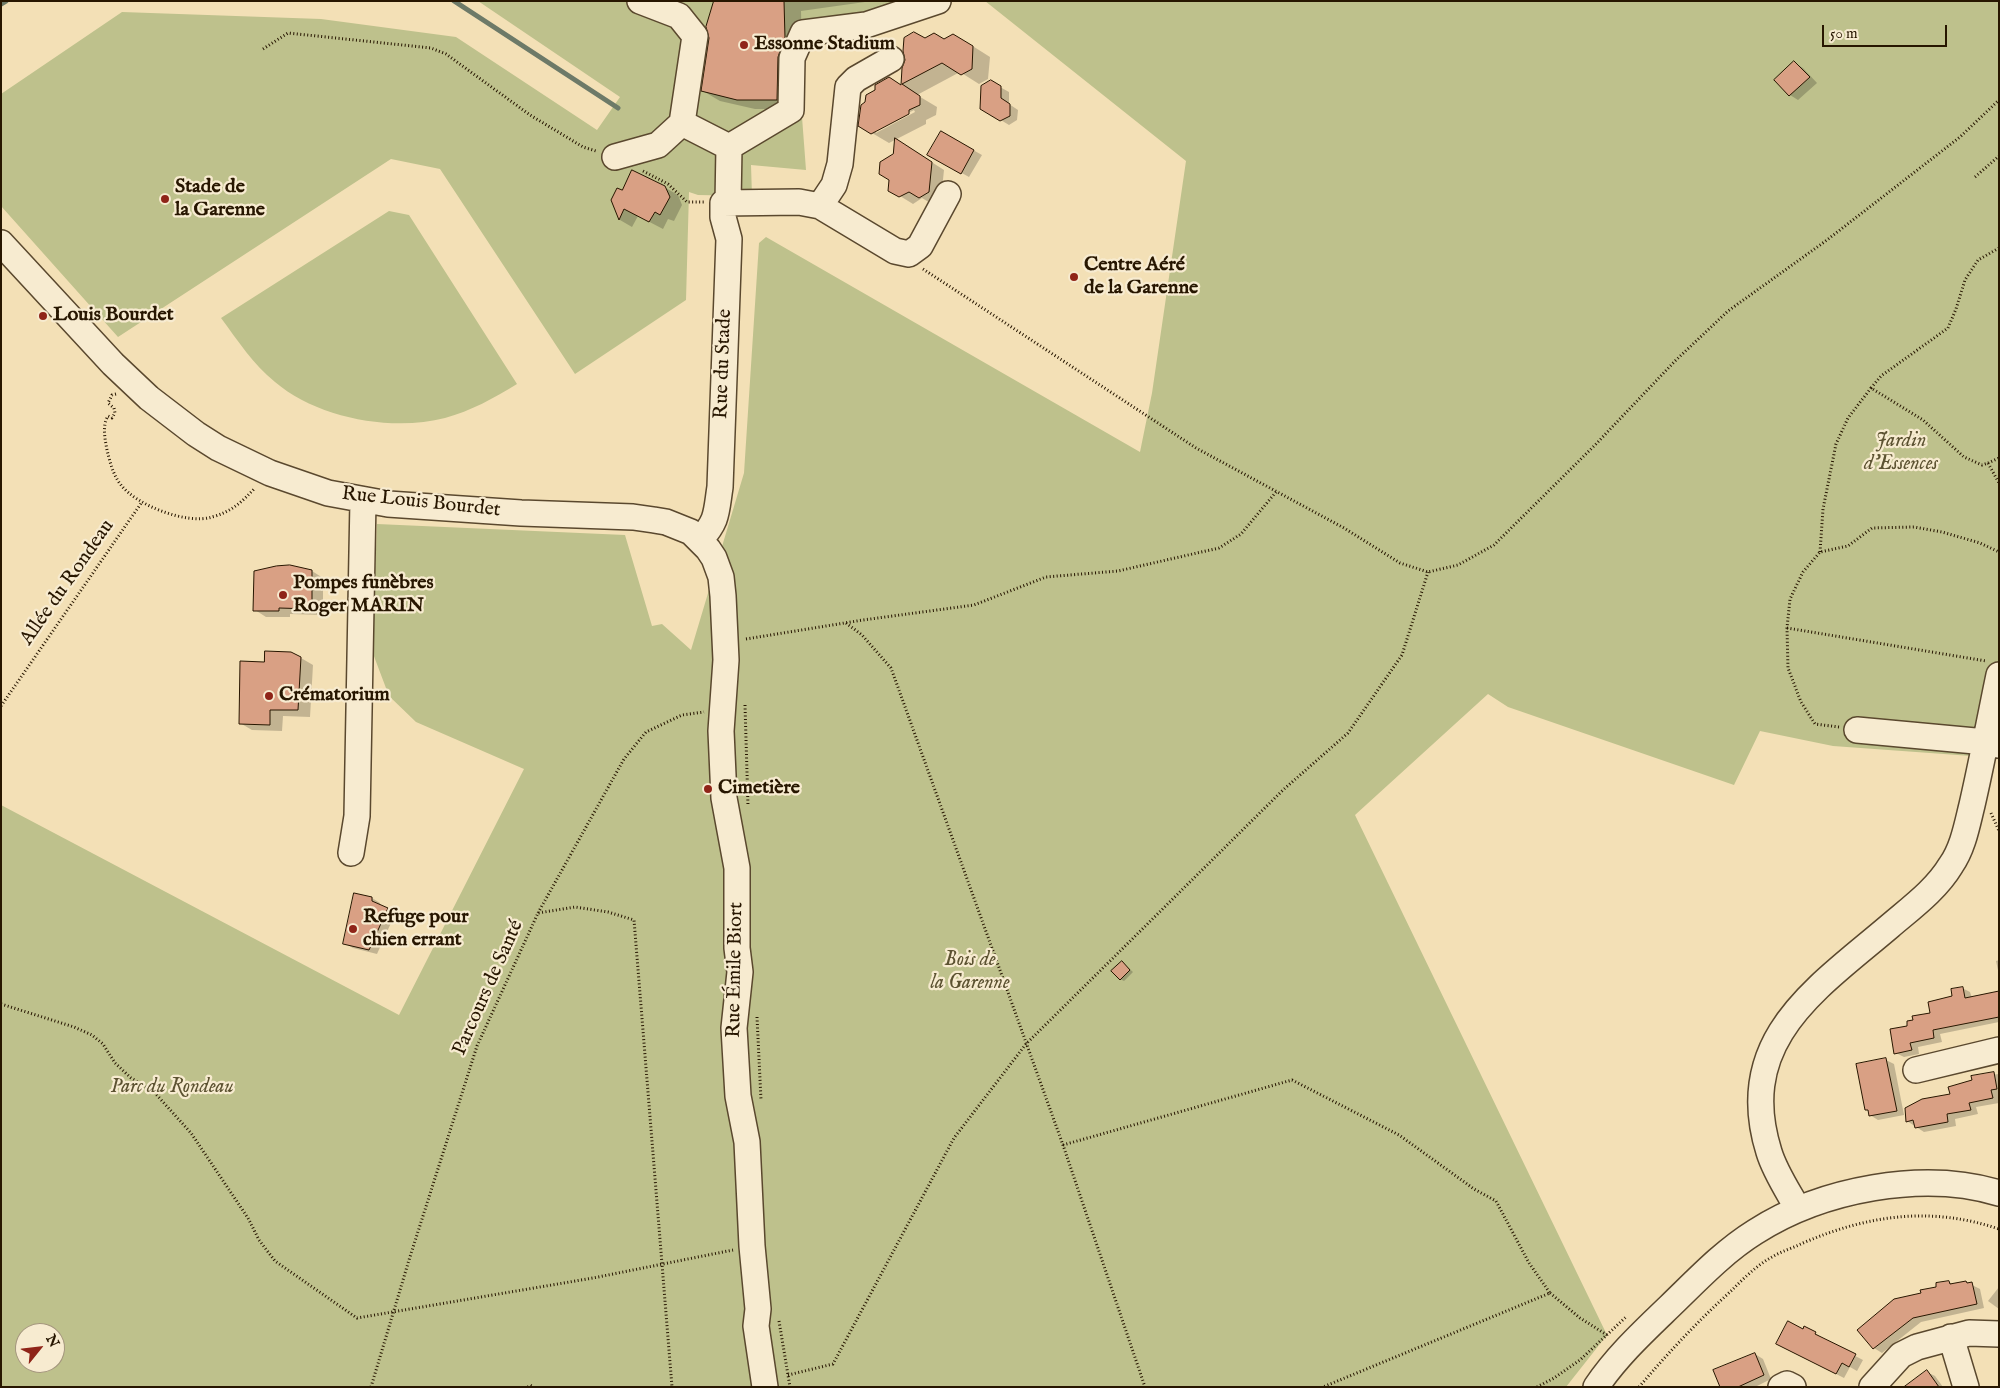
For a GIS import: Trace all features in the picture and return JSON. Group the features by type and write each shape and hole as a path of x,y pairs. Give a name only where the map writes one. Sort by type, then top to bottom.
{"street":[{"path":"615,157 658,145 682,123 695,36 680,16 640,1"},
{"path":"682,123 729,147 791,110 792,58 804,33 866,25 938,1"},
{"path":"820,206 834,185 840,164 848,87 856,79 891,59"},
{"name":"Rue du Stade","path":"701,543 724,542 736,482 729,147"},
{"path":"731,203 800,202 820,206 895,251 909,254 920,246 948,194"},
{"name":"Rue Louis Bourdet","path":"1,243 129,380 196,434 218,448 270,473 328,493 363,500 522,513 633,517 666,522 701,543"},
{"path":"351,853 357,816 363,500"},
{"name":"Rue Émile Biort","path":"701,543 721,577 726,660 721,709 724,798 737,868 737,948 740,972 734,1028 738,1096 747,1142 752,1246 758,1309 756,1326 765,1387"},
{"path":"1798,1209 1769,1153 1762,1120 1761,1089 1776,1037 1790,1017 1815,990 1937,885 1951,866 1979,813 1989,750 1994,668"},
{"path":"1857,730 1989,750"},
{"path":"1916,1070 1999,1050"},
{"path":"1582,1387 1602,1378 1634,1341 1722,1256 1756,1231 1798,1209 1835,1196 1882,1186 1952,1184 1981,1188 1999,1194"},
{"path":"1872,1387 1901,1355 1917,1347 1969,1333 1999,1334"},
{"path":"1951,1337 1966,1387"},
{"path":"1781,1387 1787,1384 1792,1387"}],"path":[{"path":"263,49 288,33 431,48 446,54 530,115 583,147 615,157 668,184 687,202 731,203"},
{"path":"920,268 1196,448 1344,528 1400,563 1428,572 1458,565 1494,545 1596,444 1675,361 1728,311 1827,240 1960,137 1999,100"},
{"path":"1975,177 1999,156"},
{"path":"1857,730 1815,724 1801,702 1788,668 1787,628 1790,599 1803,572 1820,552 1823,510 1836,444 1848,418 1881,376 1948,328 1956,310 1964,280 1978,260 1999,248"},
{"path":"129,380 121,394 112,395 108,403 114,408 115,413 112,418 108,416 106,420 104,438 110,464 121,486 142,502 164,512 184,517 210,518 239,506 270,473"},
{"path":"1871,388 1923,420 1964,457 1982,465 1999,458"},
{"path":"1988,463 1999,483"},
{"path":"725,641 743,640 974,605 1046,577 1118,571 1220,548 1241,534 1276,492"},
{"name":"Allée du Rondeau","path":"1,706 142,502"},
{"path":"1820,552 1848,546 1872,528 1914,527 1942,532 1980,543 1999,552"},
{"path":"788,1375 833,1364 954,1138 1026,1044 1283,790 1348,733 1402,655 1428,572"},
{"path":"846,623 862,635 891,668 1063,1145 1146,1387"},
{"path":"1787,628 1994,668"},
{"path":"538,912 624,759 646,732 682,715 721,709"},
{"path":"1979,813 1999,831"},
{"name":"Parcours de Santé","path":"371,1387 477,1046 538,912 575,907 608,912 634,920 672,1387"},
{"path":"1,1004 74,1026 92,1035 103,1044 115,1063 131,1078 154,1092 191,1133 248,1218 259,1240 275,1261 358,1318 593,1278 752,1246"},
{"path":"1063,1145 1292,1080 1400,1135 1474,1189 1496,1201 1529,1263 1550,1293 1580,1318 1607,1335"},
{"path":"1639,1387 1671,1350 1712,1308 1771,1257 1817,1237 1859,1222 1899,1216 1948,1217 1999,1229"},
{"path":"1323,1387 1550,1293"},
{"path":"528,1387 530,1385 533,1387"}],"green space":[{"name":"Stade de la Garenne","path":"478,1 951,1 934,10 826,40 808,52 799,77 806,170 751,165 752,196 698,195 689,192 686,300 575,374 440,169 391,159 118,337 1,206 1,94 122,12 321,19 456,37 597,130 620,97"},
{"name":"Bois de la Garenne","path":"985,1 1999,1 1999,758 1833,746 1760,731 1734,785 1508,707 1488,694 1355,815 1607,1335 1566,1387 1,1387 1,805 399,1015 524,769 416,722 389,696 372,651 377,524 625,535 652,626 662,624 691,650 744,473 759,243 766,237 1140,452 1152,393 1186,161"},
{"path":"389,211 409,215 517,384 482,404 445,418 424,422 402,423 356,419 312,405 275,382 253,360 221,318"}],"building":[{"name":"Essonne Stadium","path":"714,1 784,1 785,38 778,57 777,100 737,100 701,91 709,38 706,27"},
{"path":"914,32 925,38 934,33 944,39 953,34 973,46 972,69 961,75 942,63 902,84 920,96 920,105 909,110 909,114 871,134 858,126 861,105 865,102 866,95 875,90 875,85 889,77 901,85 902,68 905,60 903,51 904,38"},
{"path":"1794,61 1810,77 1789,96 1774,80"},
{"path":"991,80 1001,86 1001,98 1010,104 1010,116 1000,121 980,109 981,86"},
{"path":"941,131 974,150 961,174 927,155"},
{"path":"895,138 932,162 929,192 919,198 909,192 899,197 888,191 889,180 879,174 880,162 893,154"},
{"path":"632,170 665,186 670,197 660,215 655,212 649,222 624,209 619,220 611,200 617,188 622,190"},
{"name":"Pompes funèbres Roger MARIN","path":"290,565 312,570 312,609 279,608 279,611 253,611 254,571"},
{"name":"Crématorium","path":"265,651 291,652 301,657 298,710 270,710 270,725 239,724 240,661 264,662"},
{"path":"354,893 372,897 372,901 388,908 369,950 343,944"},
{"path":"1122,961 1130,970 1120,980 1111,971"},
{"path":"1963,987 1965,998 1999,991 1999,1017 1933,1030 1934,1038 1910,1043 1912,1050 1894,1054 1890,1029 1907,1026 1907,1021 1913,1020 1912,1016 1930,1013 1928,1002 1952,996 1951,989"},
{"path":"1886,1058 1897,1111 1869,1116 1868,1110 1865,1110 1856,1064"},
{"path":"1994,1072 1997,1089 1991,1090 1993,1098 1969,1103 1971,1110 1947,1114 1948,1122 1915,1128 1913,1120 1906,1122 1905,1108 1922,1099 1950,1094 1948,1087 1972,1080 1971,1076"},
{"path":"1949,1281 1950,1284 1966,1281 1967,1283 1972,1282 1977,1304 1913,1318 1873,1349 1857,1330 1894,1299 1921,1293 1920,1290 1936,1287 1936,1283"},
{"path":"1788,1321 1803,1329 1804,1326 1816,1332 1815,1334 1856,1354 1849,1367 1842,1363 1836,1374 1776,1344"},
{"path":"1755,1353 1764,1375 1738,1387 1720,1387 1713,1370"},
{"path":"1927,1370 1939,1387 1904,1387"}],"waterway":[{"path":"1,4 6,1"},
{"path":"454,1 618,108"}],"place":[{"name":"Essonne Stadium","path":"744,45"},
{"name":"Stade de la Garenne","path":"165,199"},
{"name":"Centre Aéré de la Garenne","path":"1074,277"},
{"name":"Louis Bourdet","path":"43,316"},
{"name":"Pompes funèbres Roger MARIN","path":"283,595"},
{"name":"Crématorium","path":"269,696"},
{"name":"Cimetière","path":"708,789"},
{"name":"Refuge pour chien errant","path":"353,929"}],"park label":[{"name":"Jardin d'Essences","path":"1901,454"},
{"name":"Parc du Rondeau","path":"172,1088"}]}
